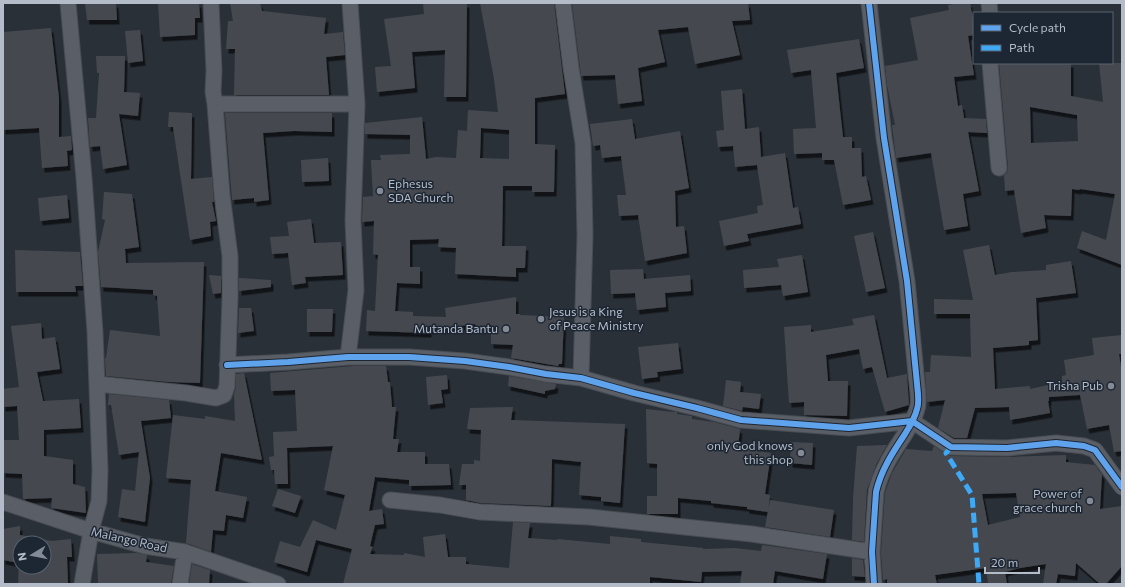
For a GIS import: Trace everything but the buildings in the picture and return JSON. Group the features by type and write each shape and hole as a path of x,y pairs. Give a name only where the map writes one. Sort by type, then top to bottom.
{"street":[{"path":"68,3 85,186 97,384 100,470 99,501 91,531 82,584"},
{"path":"97,384 186,393 216,398 224,395 227,386 230,256 222,195 213,92 214,71 211,3"},
{"path":"348,357 356,290 353,220 358,104 350,3"},
{"path":"563,3 571,68 584,143 585,235 581,378"},
{"path":"868,3 884,138 907,281 918,394 918,408 880,476 876,492 872,552 874,584"},
{"path":"990,64 999,168"},
{"path":"215,104 358,104"},
{"path":"227,365 281,363 348,357 409,357 465,361 581,378 741,420 849,428 912,421 951,447 1007,448 1056,443 1084,446 1095,450 1122,487"},
{"path":"390,500 440,505 480,512 589,517 744,534 872,552"},
{"name":"Malango Road","path":"3,502 91,531 145,546 185,552 278,584"},
{"path":"180,584 185,552"}],"marked path":[{"path":"951,447 946,453 972,495 979,584"}],"cycle path":[{"path":"869,3 884,138 907,281 918,394 918,407 914,419 888,462 881,476 876,492 872,552 874,584"},
{"path":"227,365 348,357 409,357 465,361 581,378 741,420 849,428 912,421 951,447 1007,448 1056,443 1084,446 1095,450 1122,487"}],"place":[{"name":"Ephesus SDA Church","path":"380,191"},
{"name":"Jesus is a King of Peace Ministry","path":"541,319"},
{"name":"Mutanda Bantu","path":"506,329"},
{"name":"Trisha Pub","path":"1111,386"},
{"name":"only God knows this shop","path":"801,453"},
{"name":"Power of grace church","path":"1090,501"}]}
